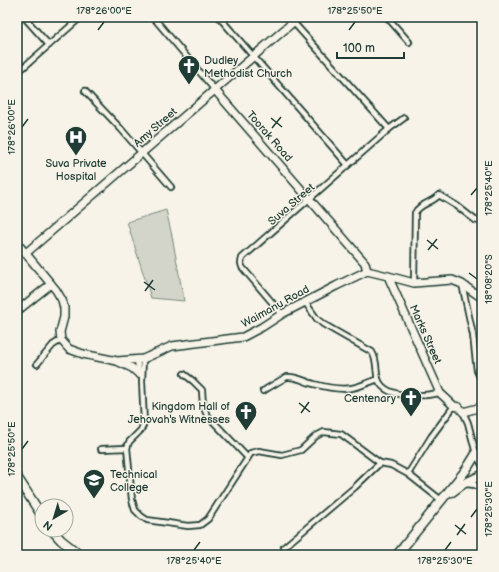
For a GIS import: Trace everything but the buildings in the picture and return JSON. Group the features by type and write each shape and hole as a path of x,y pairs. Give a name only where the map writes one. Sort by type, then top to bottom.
{"highway":[{"path":"397,555 466,470 476,454"},
{"path":"441,500 463,484 482,475"},
{"path":"17,477 34,504"},
{"path":"59,538 80,555"}],"main road":[{"name":"Amy Street","path":"26,253 299,17"},
{"name":"Toorak Road","path":"214,89 365,263 367,271"},
{"path":"17,243 62,300 64,317 60,332 61,340"},
{"path":"367,271 414,283 452,280 462,284 482,298"},
{"name":"Waimanu Road","path":"61,340 69,349 83,354 117,361 140,359 172,346 243,337 282,314 367,271"},
{"name":"Marks Street","path":"388,276 440,393 454,406 459,407 463,412"},
{"path":"17,311 50,284"},
{"path":"117,361 132,368 139,374"},
{"path":"463,412 482,407"}],"street":[{"path":"24,17 49,45"},
{"path":"17,73 82,17"},
{"name":"Toorak Road","path":"153,17 214,89"},
{"path":"219,17 348,165"},
{"path":"387,17 408,42"},
{"path":"293,22 389,129"},
{"path":"85,91 171,187"},
{"name":"Suva Street","path":"282,314 242,268 242,258 389,129 404,118"},
{"path":"414,283 415,213 417,209 435,199 439,195 457,206 475,220 482,222"},
{"path":"462,284 473,335 478,371 482,381"},
{"path":"305,302 323,324 372,352 375,358 378,379 391,392 400,395 440,393"},
{"path":"37,364 52,345 61,340"},
{"path":"140,359 139,374 142,381"},
{"path":"140,359 144,423 141,430 130,442 127,448 134,510 147,520 188,526 200,525 208,519 251,453 259,451 282,456 292,454 301,450 316,436 324,432 341,434 380,463 391,465 408,474 441,500"},
{"path":"184,374 202,390 203,406 207,415 247,457"},
{"path":"263,391 276,384 283,378 288,377 314,384 345,389 378,379"},
{"path":"408,474 454,406"},
{"path":"463,412 468,423 476,454 482,465"},
{"path":"101,449 127,448"},
{"path":"284,547 355,487 380,463"},
{"path":"463,484 476,485 482,489"}],"shaded area":[{"path":"166,210 184,301 151,298 127,222"}],"waterway":[{"path":"479,17 482,33"}],"place":[{"name":"Dudley Methodist Church","path":"189,86"},
{"name":"Suva Private Hospital","path":"76,156"},
{"name":"Centenary","path":"411,418"},
{"name":"Kingdom Hall of Jehovah's Witnesses","path":"246,432"},
{"name":"Technical College","path":"94,500"}]}
